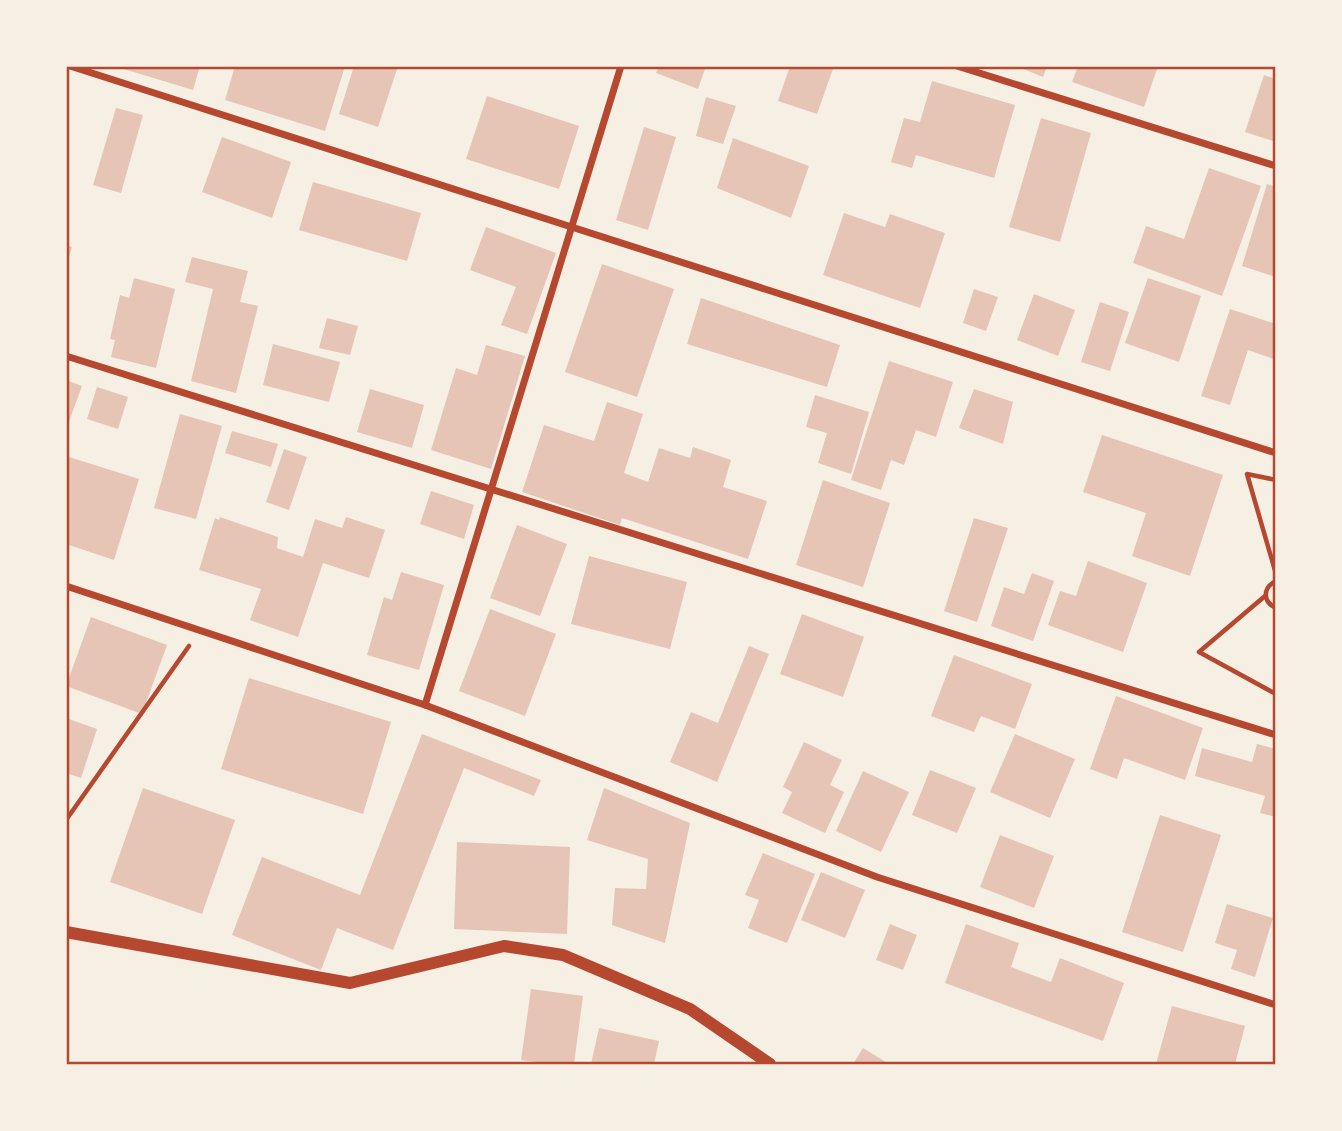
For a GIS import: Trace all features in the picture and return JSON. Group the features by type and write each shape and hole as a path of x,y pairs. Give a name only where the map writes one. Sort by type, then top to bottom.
{"street":[{"path":"70,66 1276,453"},
{"path":"425,705 621,66"},
{"path":"957,66 1276,166"},
{"path":"66,356 1276,734"},
{"path":"66,586 425,705 877,877 1276,1005"},
{"path":"66,932 350,983 504,946 564,955 690,1009 770,1065"}],"path":[{"path":"1276,480 1247,474 1276,574"},
{"path":"1276,581 1267,587 1265,596 1269,605 1276,608"},
{"path":"1265,596 1199,652 1276,694"},
{"path":"66,820 200,630"}],"building":[{"path":"114,66 200,66 193,90"},
{"path":"235,66 345,66 325,131 225,100"},
{"path":"354,66 398,66 378,127 339,114"},
{"path":"659,66 706,66 698,89 656,73"},
{"path":"790,66 834,66 817,114 778,101"},
{"path":"1016,66 1047,66 1043,77"},
{"path":"1078,66 1158,66 1144,107 1072,82"},
{"path":"1264,75 1276,79 1276,142 1245,132"},
{"path":"932,81 1015,105 994,178 916,155 912,168 891,162 904,118 920,122"},
{"path":"487,96 579,126 559,189 466,159"},
{"path":"706,97 736,106 723,144 696,136"},
{"path":"116,108 143,115 121,193 93,185"},
{"path":"1041,118 1091,133 1060,242 1009,227"},
{"path":"644,127 676,137 648,230 616,220"},
{"path":"222,137 291,162 272,218 202,192"},
{"path":"733,138 809,166 791,218 717,188"},
{"path":"1209,168 1261,186 1222,296 1133,263 1146,226 1184,239"},
{"path":"313,182 421,213 407,261 299,230"},
{"path":"1267,184 1276,187 1276,268 1273,276 1242,266"},
{"path":"844,213 885,227 890,214 945,233 920,308 823,275"},
{"path":"486,227 556,253 527,334 501,325 516,287 470,270"},
{"path":"66,245 72,247 67,263 66,263"},
{"path":"192,257 248,271 240,302 258,306 236,393 191,381 213,289 185,282"},
{"path":"602,264 674,289 637,397 565,372"},
{"path":"134,278 175,289 156,368 111,357 115,340 110,339 120,295 129,298"},
{"path":"1148,278 1201,296 1179,362 1125,343"},
{"path":"974,289 998,297 986,331 963,323"},
{"path":"1034,294 1075,310 1058,356 1017,340"},
{"path":"701,298 840,345 827,387 687,344"},
{"path":"1100,302 1129,312 1110,371 1081,362"},
{"path":"1230,309 1276,324 1276,360 1248,350 1230,405 1201,396"},
{"path":"327,318 358,326 350,355 319,348"},
{"path":"273,344 340,362 329,402 263,385"},
{"path":"486,345 525,356 491,469 431,450 456,368 477,375"},
{"path":"889,361 953,382 936,437 916,430 904,465 891,460 881,490 851,480"},
{"path":"66,380 82,386 67,427 66,427"},
{"path":"97,387 128,397 118,429 87,419"},
{"path":"370,389 424,405 412,448 357,432"},
{"path":"974,389 1013,402 1003,444 959,428"},
{"path":"815,395 869,412 851,474 818,463 827,433 806,427"},
{"path":"607,402 643,414 624,473 648,482 659,448 690,458 693,447 731,460 723,487 767,501 748,559 622,518 620,525 522,492 544,425 594,441"},
{"path":"180,414 222,426 196,519 154,508"},
{"path":"232,431 278,444 271,467 225,453"},
{"path":"1102,435 1223,475 1190,576 1132,556 1146,513 1083,492"},
{"path":"284,449 307,457 289,510 266,502"},
{"path":"66,456 139,479 114,560 66,544"},
{"path":"823,480 890,503 863,587 796,565"},
{"path":"431,491 474,505 464,539 420,524"},
{"path":"220,517 278,537 277,548 303,557 315,519 342,528 346,517 385,530 369,578 323,563 298,637 250,620 261,589 199,570 215,518 219,520"},
{"path":"974,518 1008,528 977,622 944,611"},
{"path":"517,525 567,544 540,616 490,598"},
{"path":"589,556 687,582 670,649 571,624"},
{"path":"1088,561 1147,583 1123,652 1048,625 1060,591 1076,596"},
{"path":"401,572 444,585 419,670 367,655 384,597 392,600"},
{"path":"1032,573 1054,581 1033,641 991,626 1004,587 1024,594"},
{"path":"490,609 556,634 525,716 459,691"},
{"path":"802,614 864,637 843,697 780,674"},
{"path":"91,617 167,645 142,714 66,686"},
{"path":"749,646 769,654 717,782 670,762 691,712 718,723"},
{"path":"954,655 1032,684 1015,729 981,716 974,732 931,716"},
{"path":"249,678 391,722 363,814 221,769"},
{"path":"1116,696 1203,728 1185,780 1124,758 1117,779 1090,769"},
{"path":"66,718 97,729 81,778 66,773"},
{"path":"422,734 541,780 534,796 464,768 393,950 337,928 321,970 232,935 262,857 360,895"},
{"path":"1015,734 1075,759 1050,818 990,792"},
{"path":"804,742 842,760 830,785 844,792 825,833 782,813 792,792 783,787"},
{"path":"1257,744 1276,749 1276,817 1260,813 1265,796 1195,776 1202,748 1252,762"},
{"path":"930,770 976,788 957,833 912,815"},
{"path":"863,771 909,792 881,852 836,831"},
{"path":"143,788 235,820 202,914 110,882"},
{"path":"604,788 690,823 665,943 612,925 615,888 646,889 648,859 587,840"},
{"path":"1160,815 1221,835 1183,952 1122,932"},
{"path":"1000,835 1054,856 1034,908 980,887"},
{"path":"457,842 570,847 567,934 454,929"},
{"path":"763,853 815,874 787,943 748,928 759,900 745,895"},
{"path":"821,872 865,890 845,938 801,920"},
{"path":"1227,904 1273,918 1255,977 1231,969 1237,950 1215,943"},
{"path":"890,924 917,935 903,970 876,960"},
{"path":"966,924 1019,943 1011,967 1051,982 1060,958 1124,983 1103,1041 945,983"},
{"path":"531,989 583,996 574,1064 521,1060"},
{"path":"1172,1006 1245,1026 1235,1064 1156,1064"},
{"path":"599,1028 659,1041 654,1064 591,1064"},
{"path":"863,1048 889,1064 853,1064"}]}
